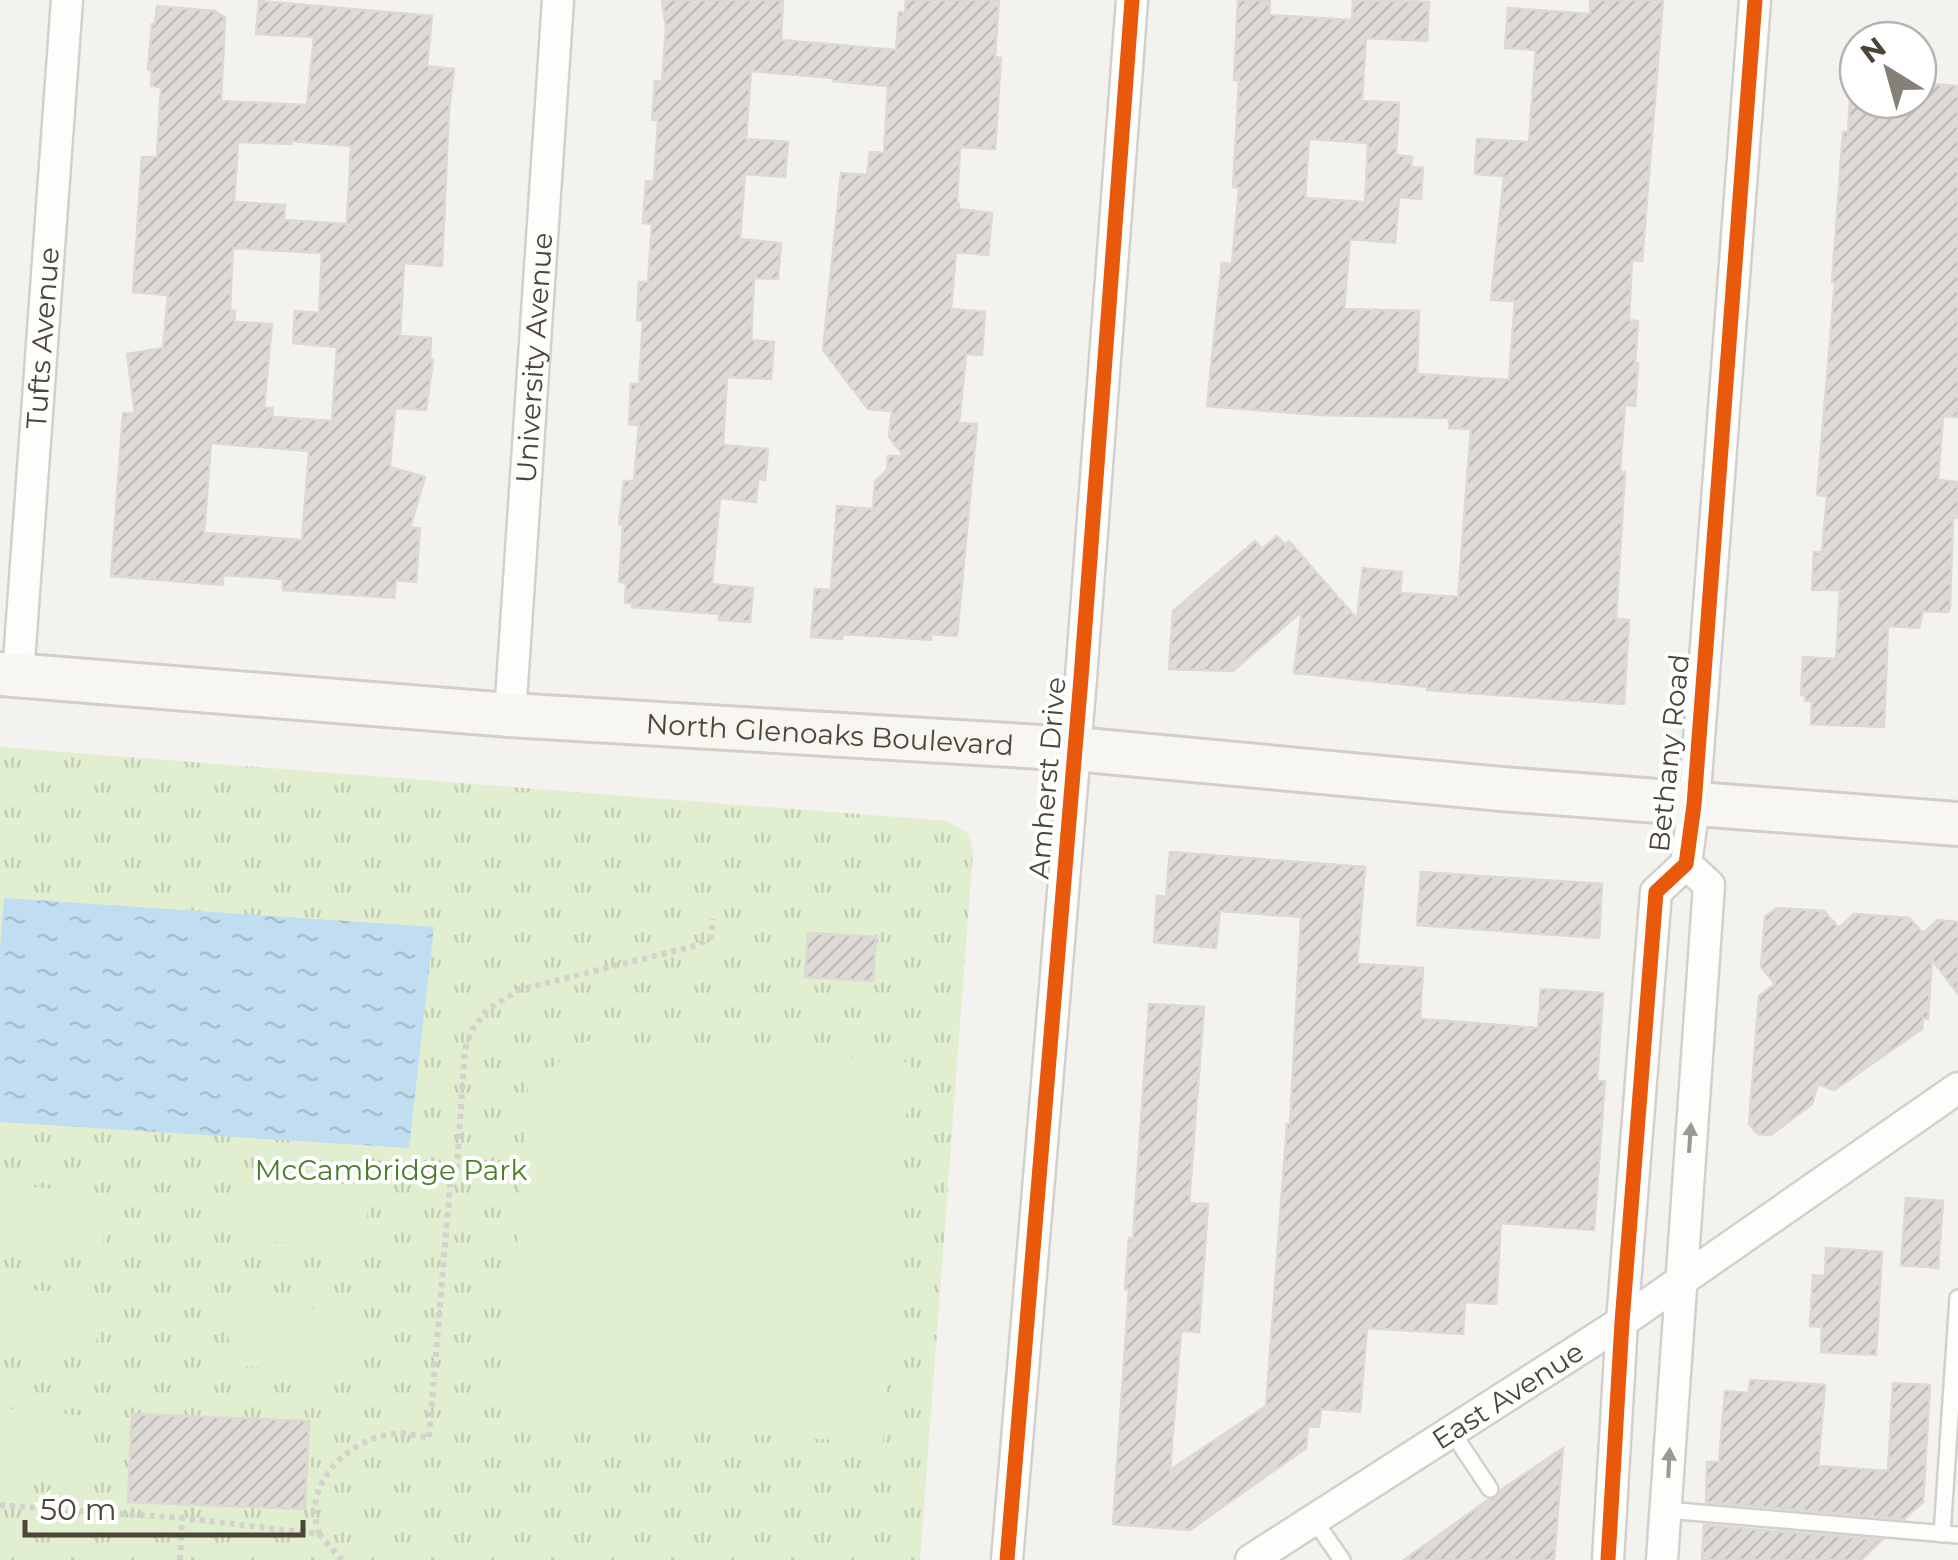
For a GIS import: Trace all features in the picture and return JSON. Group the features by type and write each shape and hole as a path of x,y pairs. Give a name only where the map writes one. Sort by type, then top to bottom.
{"main road":[{"name":"North Glenoaks Boulevard","path":"9,674 510,715 1075,749 1694,805 1958,824"}],"street":[{"name":"Tufts Avenue","path":"9,674 67,0"},
{"name":"University Avenue","path":"510,715 558,0"},
{"name":"Amherst Drive","path":"1007,1560 1075,749 1132,0"},
{"name":"Bethany Road","path":"1608,1560 1622,1322 1656,892 1686,864 1694,805 1755,0"},
{"name":"Bethany Road","path":"1662,1560 1710,885 1686,864"},
{"name":"East Avenue","path":"1252,1560 1622,1322 1955,1098"}],"lane":[{"path":"1666,1510 1950,1534 1958,1298"},
{"path":"1452,1432 1490,1489"},
{"path":"1314,1520 1342,1560"}],"path":[{"path":"342,1560 319,1534 314,1511 331,1466 373,1439 399,1433 429,1438 450,1184 457,1166 465,1049 472,1030 487,1010 519,990 698,944 711,937 713,920"},
{"path":"0,1505 182,1518 319,1534"},
{"path":"180,1560 182,1518"}],"green space":[{"name":"McCambridge Park","path":"0,747 948,821 968,833 973,851 920,1560 0,1560"},
{"path":"586,1041 910,1062 883,1443 505,1419 528,1086"},
{"path":"238,1177 369,1186 365,1247 234,1239"},
{"path":"0,1184 108,1194 102,1255 0,1246"},
{"path":"0,1287 101,1296 95,1357 0,1348"},
{"path":"231,1304 362,1311 358,1373 227,1365"},
{"path":"0,1408 86,1416 80,1477 0,1469"}],"water":[{"path":"4,898 434,927 409,1148 0,1122 0,951"}],"building":[{"path":"662,0 783,0 781,40 896,50 899,12 905,13 906,0 999,0 995,57 1001,58 995,149 960,147 959,209 992,213 988,255 956,252 951,309 985,312 982,355 966,354 959,423 977,424 957,636 931,634 931,640 843,634 842,639 811,637 815,589 831,590 837,506 873,509 875,481 887,470 888,456 904,456 889,437 892,411 868,409 823,350 841,173 867,175 870,152 884,153 888,86 833,78 751,71 746,139 788,142 785,177 745,174 740,239 781,243 778,279 754,278 751,340 774,342 771,379 727,377 723,445 768,449 765,480 758,479 756,502 720,498 712,584 753,588 750,622 719,620 719,614 632,607 633,603 625,603 626,583 619,582 623,525 619,524 624,481 634,481 639,425 629,424 631,384 639,384 643,321 637,320 639,282 648,282 652,224 643,223 646,181 654,182 658,120 652,120 655,81 662,82 666,28"},
{"path":"1238,0 1270,0 1269,15 1352,20 1353,0 1429,2 1427,41 1366,38 1362,101 1399,103 1396,155 1412,157 1411,167 1423,168 1421,199 1399,197 1395,243 1350,239 1344,309 1419,311 1417,374 1509,380 1515,301 1491,300 1504,176 1475,174 1477,139 1529,142 1536,50 1505,48 1508,8 1590,14 1590,0 1663,0 1642,261 1632,260 1629,320 1638,321 1635,406 1625,405 1620,472 1625,472 1616,619 1629,620 1624,704 1427,690 1294,673 1302,611 1233,671 1169,669 1173,611 1255,541 1262,549 1277,536 1285,545 1289,541 1357,619 1363,568 1402,572 1400,593 1458,597 1471,429 1449,428 1449,418 1321,415 1207,406 1222,263 1232,264 1239,188 1233,187 1239,80 1234,80","holes":["1309,139 1368,143 1365,202 1305,198"]},
{"path":"259,1 432,16 427,66 454,69 442,266 404,263 400,336 431,338 433,360 426,410 395,408 390,467 425,477 410,528 420,528 416,582 396,580 394,598 283,590 283,579 223,575 223,585 111,576 123,413 135,414 127,354 163,348 168,295 133,292 142,157 157,157 161,87 151,86 152,70 148,69 152,24 157,6 215,11 225,18 221,101 307,105 314,37 256,34","holes":["238,142 351,146 347,224 284,220 285,205 234,202","233,248 322,253 319,313 295,311 293,343 337,347 332,421 272,417 273,408 264,408 272,324 234,322 235,311 230,310","211,443 309,451 302,540 204,533"]},
{"path":"1938,84 1958,86 1958,417 1943,416 1938,480 1958,482 1950,608 1948,612 1923,611 1919,628 1888,626 1884,727 1811,724 1812,701 1805,701 1805,695 1801,695 1803,657 1836,659 1840,590 1812,590 1814,552 1822,552 1827,496 1817,495 1843,132 1848,132 1849,120 1938,120"},
{"path":"1170,852 1365,867 1357,964 1423,968 1420,1019 1538,1028 1541,989 1603,993 1597,1081 1605,1081 1594,1230 1501,1223 1496,1304 1465,1302 1463,1334 1367,1328 1360,1412 1321,1409 1319,1427 1308,1426 1306,1448 1190,1530 1113,1524 1129,1289 1125,1289 1129,1238 1133,1239 1149,1004 1204,1007 1189,1203 1208,1204 1199,1332 1181,1331 1170,1470 1266,1406 1287,1124 1290,1125 1301,917 1220,911 1216,948 1154,942 1157,896 1166,897"},
{"path":"1421,872 1602,884 1599,938 1417,925"},
{"path":"1777,908 1824,911 1839,928 1854,914 1909,918 1923,933 1938,920 1958,922 1958,994 1932,960 1928,1019 1923,1018 1922,1029 1834,1090 1818,1084 1812,1104 1771,1135 1758,1134 1749,1124 1759,996 1775,984 1761,967 1765,917"},
{"path":"808,933 876,937 873,981 805,977"},
{"path":"1906,1198 1943,1201 1938,1268 1901,1265"},
{"path":"1826,1248 1882,1252 1876,1355 1821,1352 1822,1327 1810,1326 1813,1275 1825,1276"},
{"path":"1750,1380 1825,1385 1818,1466 1888,1471 1893,1383 1930,1385 1923,1502 1904,1519 1706,1502 1707,1462 1719,1462 1725,1391 1749,1393"},
{"path":"132,1414 309,1421 305,1509 128,1502"},
{"path":"1563,1448 1554,1560 1404,1560 1488,1500 1497,1498 1501,1490"},
{"path":"1704,1525 1882,1540 1861,1560 1702,1560"}],"cycle path":[{"path":"1007,1560 1081,678 1132,0"},
{"path":"1608,1560 1622,1322 1656,892 1686,864 1694,805 1755,0"}]}
